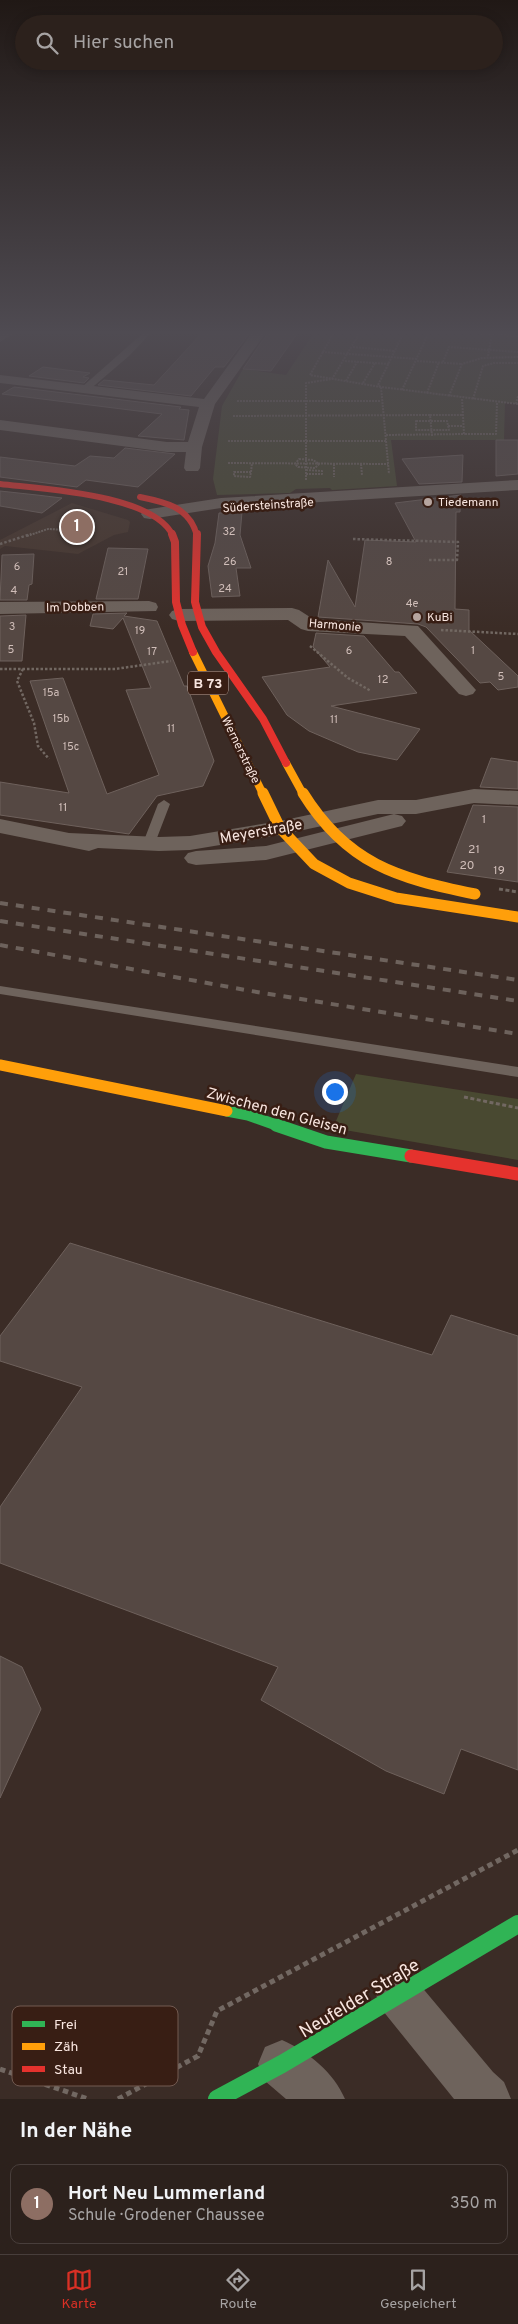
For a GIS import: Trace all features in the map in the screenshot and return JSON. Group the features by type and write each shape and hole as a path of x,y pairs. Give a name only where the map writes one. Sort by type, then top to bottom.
{"main road":[{"path":"0,475 137,496 178,509"},
{"name":"B 73","path":"0,484 130,505 150,514"},
{"name":"Wernerstraße","path":"178,509 192,520 195,531 194,595 188,615 194,654 280,828 295,847"},
{"name":"Wernerstraße","path":"150,514 164,523 174,536 177,610 188,615 220,654 268,726 294,779 327,828"},
{"name":"B 73","path":"327,828 362,859 393,872 483,896"},
{"name":"Meyerstraße","path":"295,847 326,872 359,886 412,901 518,917"},
{"name":"Zwischen den Gleisen","path":"0,1065 248,1115 326,1142 518,1174"},
{"name":"Neufelder Straße","path":"217,2099 282,2064 518,1924"}],"street":[{"path":"53,432 167,447 194,448"},
{"path":"192,468 194,448 199,432"},
{"name":"Südersteinstraße","path":"150,514 178,509 297,503 357,495 518,485"},
{"name":"Im Dobben","path":"0,608 149,607"},
{"name":"Harmonie","path":"188,615 292,614 308,625 411,630 466,690"},
{"path":"295,847 327,828 396,821 416,807 474,796 518,798"},
{"name":"Meyerstraße","path":"0,826 138,855 195,858 266,853 295,847"},
{"name":"Meyerstraße","path":"73,840 190,843 280,828 327,828"},
{"path":"399,1994 476,2089 487,2099"},
{"path":"282,2064 320,2099"}],"lane":[{"path":"149,843 164,804"},
{"path":"0,990 518,1072"}],"path":[{"path":"305,432 306,489"},
{"path":"385,432 390,482"},
{"path":"431,432 432,436"},
{"path":"386,436 496,434 496,432"},
{"path":"228,441 386,441"},
{"path":"295,464 299,459 306,459 319,464"},
{"path":"228,463 388,464"},
{"path":"251,472 234,472 234,476 250,477 251,472 252,463"},
{"path":"295,464 298,467 322,471 322,474 306,474"},
{"path":"306,469 315,468 319,464"},
{"path":"0,544 48,529 67,530 67,533"},
{"path":"353,538 458,542 457,560 428,560"},
{"path":"308,625 295,632 348,678 371,691"},
{"path":"444,630 518,634"},
{"path":"0,669 115,668 174,661"},
{"path":"23,669 17,681 34,723 38,746 49,759"},
{"path":"464,1097 518,1108"},
{"path":"178,2067 198,2056 217,2011 518,1850"},
{"path":"0,2069 12,2073"},
{"path":"50,2086 88,2099"},
{"path":"118,2099 142,2086"}],"shaded area":[{"path":"72,503 128,520 130,522 128,532 114,535 78,554 5,546 0,549 0,540"}],"green space":[{"path":"219,432 504,432 504,440 391,440 397,486 332,490 330,488 296,489 290,493 217,495 213,479"},
{"path":"356,1074 518,1099 518,1160 333,1128"}],"building":[{"path":"142,432 185,432 184,440 138,436"},
{"path":"496,440 518,440 518,474 496,476"},
{"path":"125,448 175,454 138,487 86,480 77,487 0,477 0,457 75,466 90,456 114,458"},
{"path":"463,455 462,482 419,484 402,459"},
{"path":"0,491 62,498 42,513 0,506"},
{"path":"461,495 460,512 456,512 455,609 469,610 469,630 518,676 518,687 498,690 490,682 480,683 426,627 418,624 318,617 328,560 355,607 365,540 416,542 395,503"},
{"path":"242,512 240,535 251,568 236,568 240,596 212,597 208,566 215,543 219,513"},
{"path":"108,548 148,549 138,599 96,599"},
{"path":"34,554 32,584 29,585 27,600 0,600 2,555"},
{"path":"127,613 124,616 157,621 184,686 187,686 214,761 203,786 157,796 129,834 0,815 0,782 69,793 30,681 63,678 107,794 159,775 126,690 151,688 123,618 113,629 90,626 93,614"},
{"path":"26,615 22,661 0,661 0,616"},
{"path":"316,633 364,636 395,672 399,672 417,693 331,706 420,729 397,760 358,752 309,731 287,715 262,677 330,667 313,647"},
{"path":"491,758 518,762 518,789 480,787"},
{"path":"473,805 518,807 518,882 447,872"},
{"path":"70,1243 432,1355 451,1315 518,1336 518,1770 461,1749 444,1794 386,1771 261,1700 278,1667 0,1563 0,1507 82,1387 0,1361 0,1336"},
{"path":"0,1656 22,1667 41,1709 0,1798"}],"railway":[{"path":"0,903 518,980"},
{"path":"0,921 518,1001"},
{"path":"0,945 251,991 518,1034"}],"traffic: fast":[{"path":"227,1111 248,1115 326,1142 411,1156"},
{"path":"217,2099 282,2064 518,1924"}],"traffic: slow":[{"path":"193,652 280,828 314,864 349,883 396,898 518,917"},
{"path":"286,763 321,820 340,840 361,856 384,869 410,879 475,894"},
{"path":"0,1065 227,1111"}],"traffic: jam":[{"path":"0,484 63,491 112,500 153,515 166,525 171,531 175,542 176,602 182,625 193,652"},
{"path":"140,497 177,507 193,523 197,533 198,544 194,590 195,602 202,627 216,652 263,719 286,763"},
{"path":"411,1156 518,1174"}],"place":[{"name":"Tiedemann","path":"428,502"},
{"name":"Hort Neu Lummerland","path":"77,527"},
{"name":"KuBi","path":"417,617"}]}
